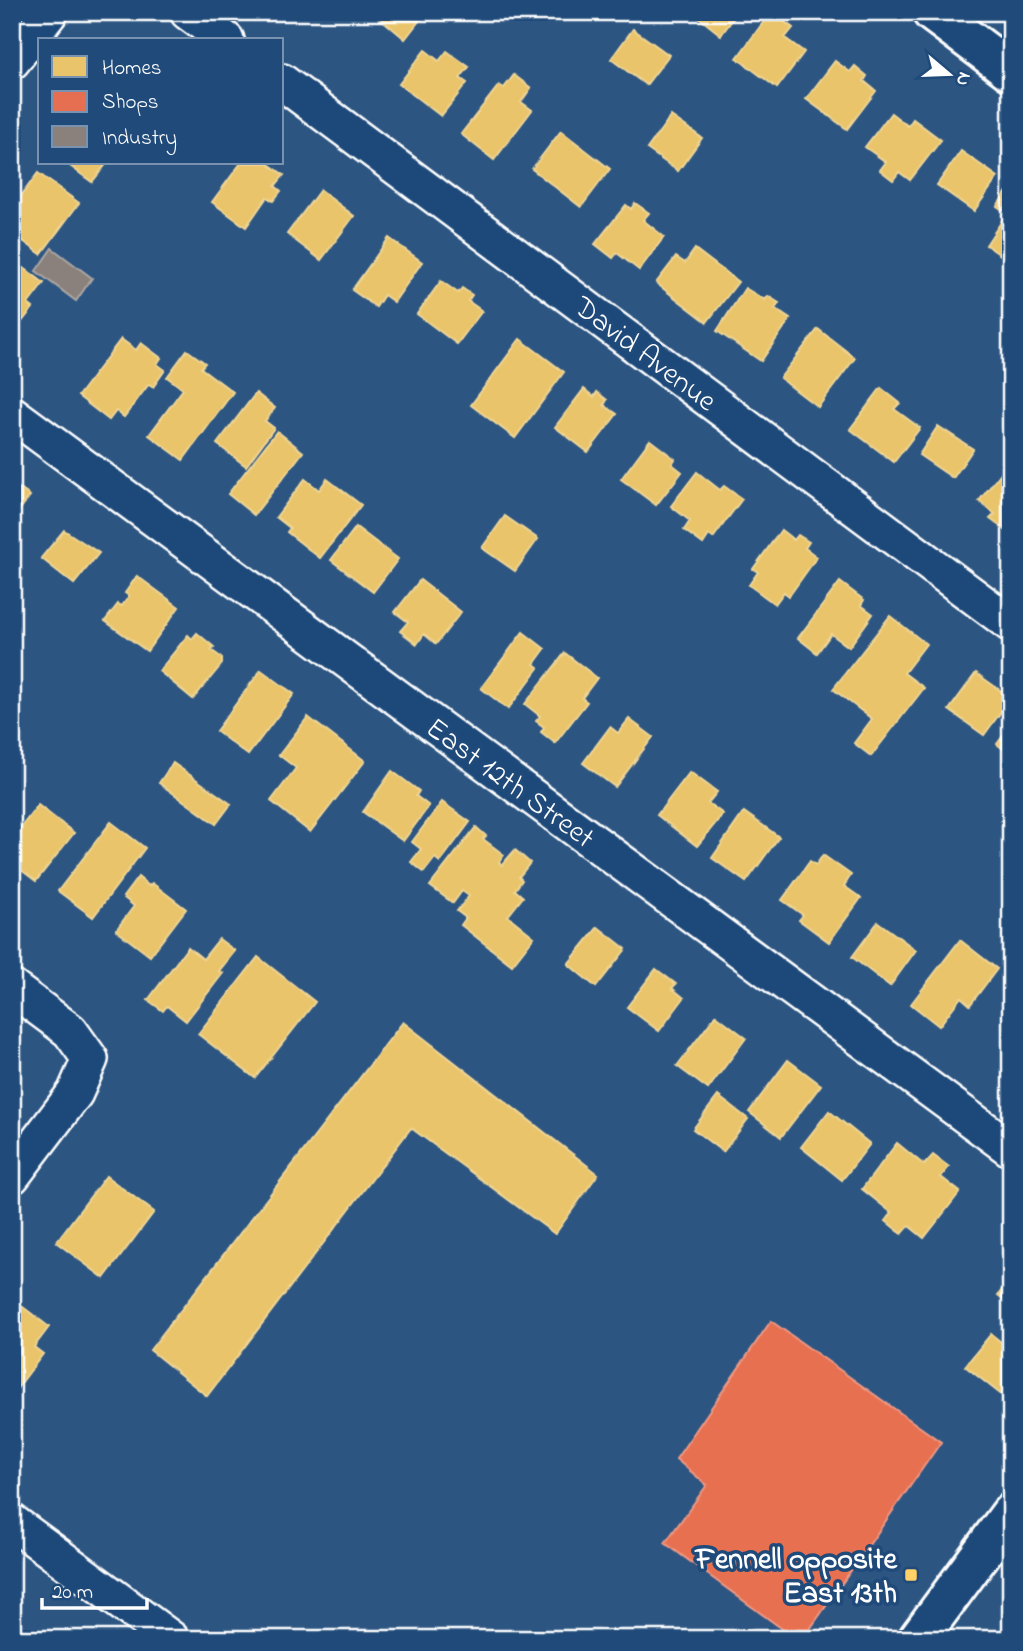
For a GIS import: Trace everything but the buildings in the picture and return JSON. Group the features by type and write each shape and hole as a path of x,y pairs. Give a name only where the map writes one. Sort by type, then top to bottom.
{"main road":[{"path":"932,12 1011,71"},
{"path":"928,1635 1011,1513"}],"street":[{"path":"12,61 50,12"},
{"path":"188,12 223,38"},
{"name":"David Avenue","path":"284,83 1011,624"},
{"name":"East 12th Street","path":"12,415 1011,1149"},
{"path":"12,988 71,1031 90,1059 75,1093 12,1176"},
{"path":"12,1522 172,1639"}],"place":[{"name":"Fennell opposite East 13th","path":"911,1575"}]}
